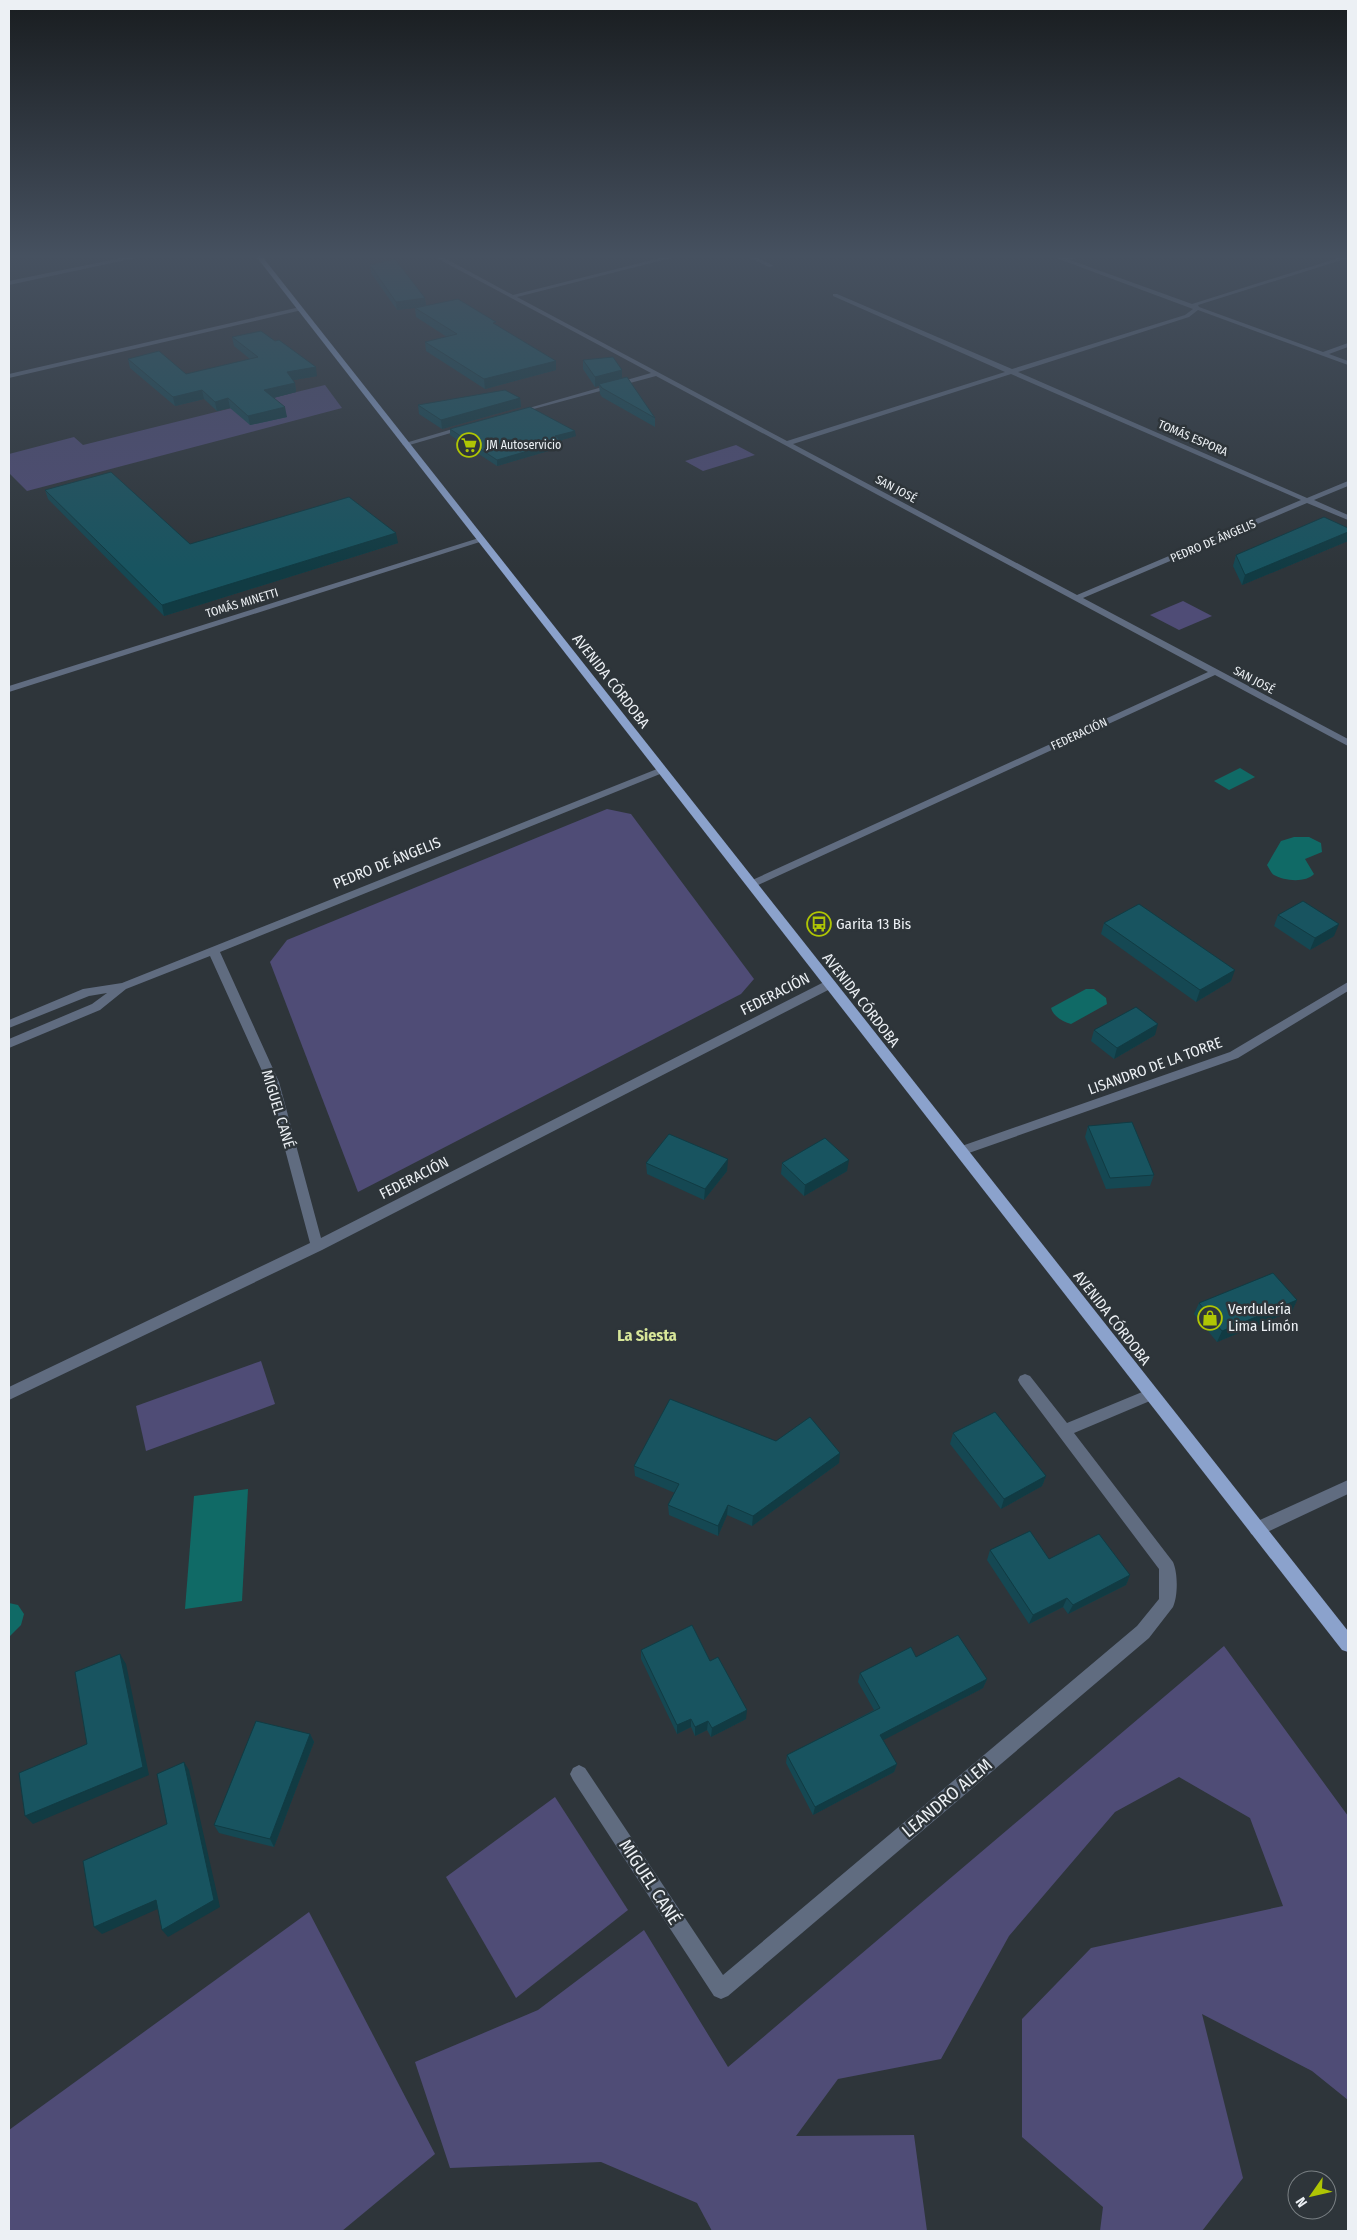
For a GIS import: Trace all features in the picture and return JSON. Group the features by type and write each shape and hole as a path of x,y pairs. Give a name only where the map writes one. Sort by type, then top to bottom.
{"main road":[{"name":"AVENIDA CÓRDOBA","path":"340,360 1348,1644"}],"street":[{"path":"9,376 81,360"},
{"name":"SAN JOSÉ","path":"629,360 1348,743"},
{"name":"TOMÁS ESPORA","path":"983,360 1348,518"},
{"path":"787,443 1051,360"},
{"path":"512,414 656,374"},
{"path":"406,444 474,425"},
{"name":"PEDRO DE ÁNGELIS","path":"1077,598 1348,484"},
{"name":"TOMÁS MINETTI","path":"9,689 482,540"},
{"name":"FEDERACIÓN","path":"752,884 1215,672"},
{"name":"PEDRO DE ÁNGELIS","path":"9,1024 87,992 124,986 662,770"},
{"name":"MIGUEL CANÉ","path":"213,949 273,1082 317,1246"},
{"name":"FEDERACIÓN","path":"9,1394 317,1246 830,984"},
{"name":"PEDRO DE ÁNGELIS","path":"9,1044 96,1007 124,986"},
{"name":"LISANDRO DE LA TORRE","path":"962,1152 1234,1055 1348,986"},
{"path":"1025,1380 1064,1431 1152,1394"},
{"name":"LEANDRO ALEM","path":"721,1990 1143,1632 1167,1601 1167,1567 1064,1431"},
{"path":"1258,1529 1348,1487"},
{"name":"MIGUEL CANÉ","path":"579,1774 721,1990"}],"shaded area":[{"path":"325,385 342,408 27,491 9,473 9,454 74,437 83,445"},
{"path":"736,445 755,455 703,471 685,461"},
{"path":"1183,601 1212,616 1179,630 1150,615"},
{"path":"1240,768 1255,777 1229,790 1214,781"},
{"path":"607,809 631,814 754,979 741,994 358,1192 270,962 287,940"},
{"path":"1294,837 1309,837 1321,843 1322,852 1305,859 1314,874 1306,879 1289,880 1278,877 1273,874 1267,865 1281,841"},
{"path":"1086,989 1094,989 1106,998 1107,1004 1071,1024 1054,1014 1051,1008"},
{"path":"261,1361 275,1404 146,1451 136,1406"},
{"path":"248,1489 242,1601 185,1609 194,1496"},
{"path":"9,1603 18,1605 24,1614 21,1625 9,1637"},
{"path":"1224,1646 1348,1816 1348,2100 1312,2071 1202,2014 1243,2178 1202,2231 1100,2231 1103,2207 1022,2137 1022,2019 1091,1948 1283,1906 1250,1818 1179,1777 1115,1812 1009,1936 941,2059 838,2079 796,2136 914,2135 927,2231 712,2231 697,2203 601,2162 450,2168 415,2062 538,2010 644,1930 728,2067"},
{"path":"555,1797 628,1910 516,1998 446,1877"},
{"path":"309,1912 435,2154 342,2231 9,2231 9,2130"}],"building":[{"path":"129,360 169,360 186,374 247,360 306,360 316,367 287,372 295,383 264,390 285,407 248,416 228,398 215,402 202,390 173,397"},
{"path":"453,360 556,361 484,379"},
{"path":"583,360 615,360 622,370 595,377"},
{"path":"627,377 655,418 602,388 599,384"},
{"path":"505,390 520,398 441,420 418,405"},
{"path":"530,407 575,431 555,436 562,441 497,460 450,429"},
{"path":"111,472 190,544 349,497 396,533 162,605 45,490"},
{"path":"1324,517 1348,528 1348,532 1245,575 1236,555"},
{"path":"1303,901 1339,924 1315,938 1278,915"},
{"path":"1139,904 1235,970 1200,990 1104,923"},
{"path":"1136,1007 1158,1024 1117,1048 1094,1030"},
{"path":"1132,1122 1154,1175 1110,1178 1088,1126"},
{"path":"669,1134 728,1159 705,1189 646,1163"},
{"path":"825,1138 849,1160 805,1185 782,1163"},
{"path":"1273,1273 1297,1300 1222,1331 1199,1303"},
{"path":"670,1399 776,1441 810,1417 840,1453 753,1516 728,1505 718,1526 668,1505 679,1484 634,1466"},
{"path":"995,1412 1046,1476 1004,1499 953,1433"},
{"path":"1030,1531 1049,1559 1099,1534 1130,1575 1073,1605 1067,1598 1033,1615 990,1550"},
{"path":"692,1625 710,1661 718,1657 747,1710 712,1728 708,1721 695,1727 691,1719 677,1725 641,1650"},
{"path":"958,1635 987,1679 880,1735 897,1764 815,1807 787,1755 880,1708 860,1673 911,1647 916,1657"},
{"path":"120,1654 143,1767 25,1816 19,1773 87,1744 75,1672"},
{"path":"256,1721 310,1734 270,1839 214,1825"},
{"path":"184,1762 214,1900 162,1930 156,1900 94,1927 83,1861 167,1824 157,1774"}],"place":[{"name":"JM Autoservicio","path":"469,445"},
{"name":"Garita 13 Bis","path":"819,924"},
{"name":"Verdulería Lima Limón","path":"1210,1318"}],"district":[{"name":"La Siesta","path":"647,1335"}]}
